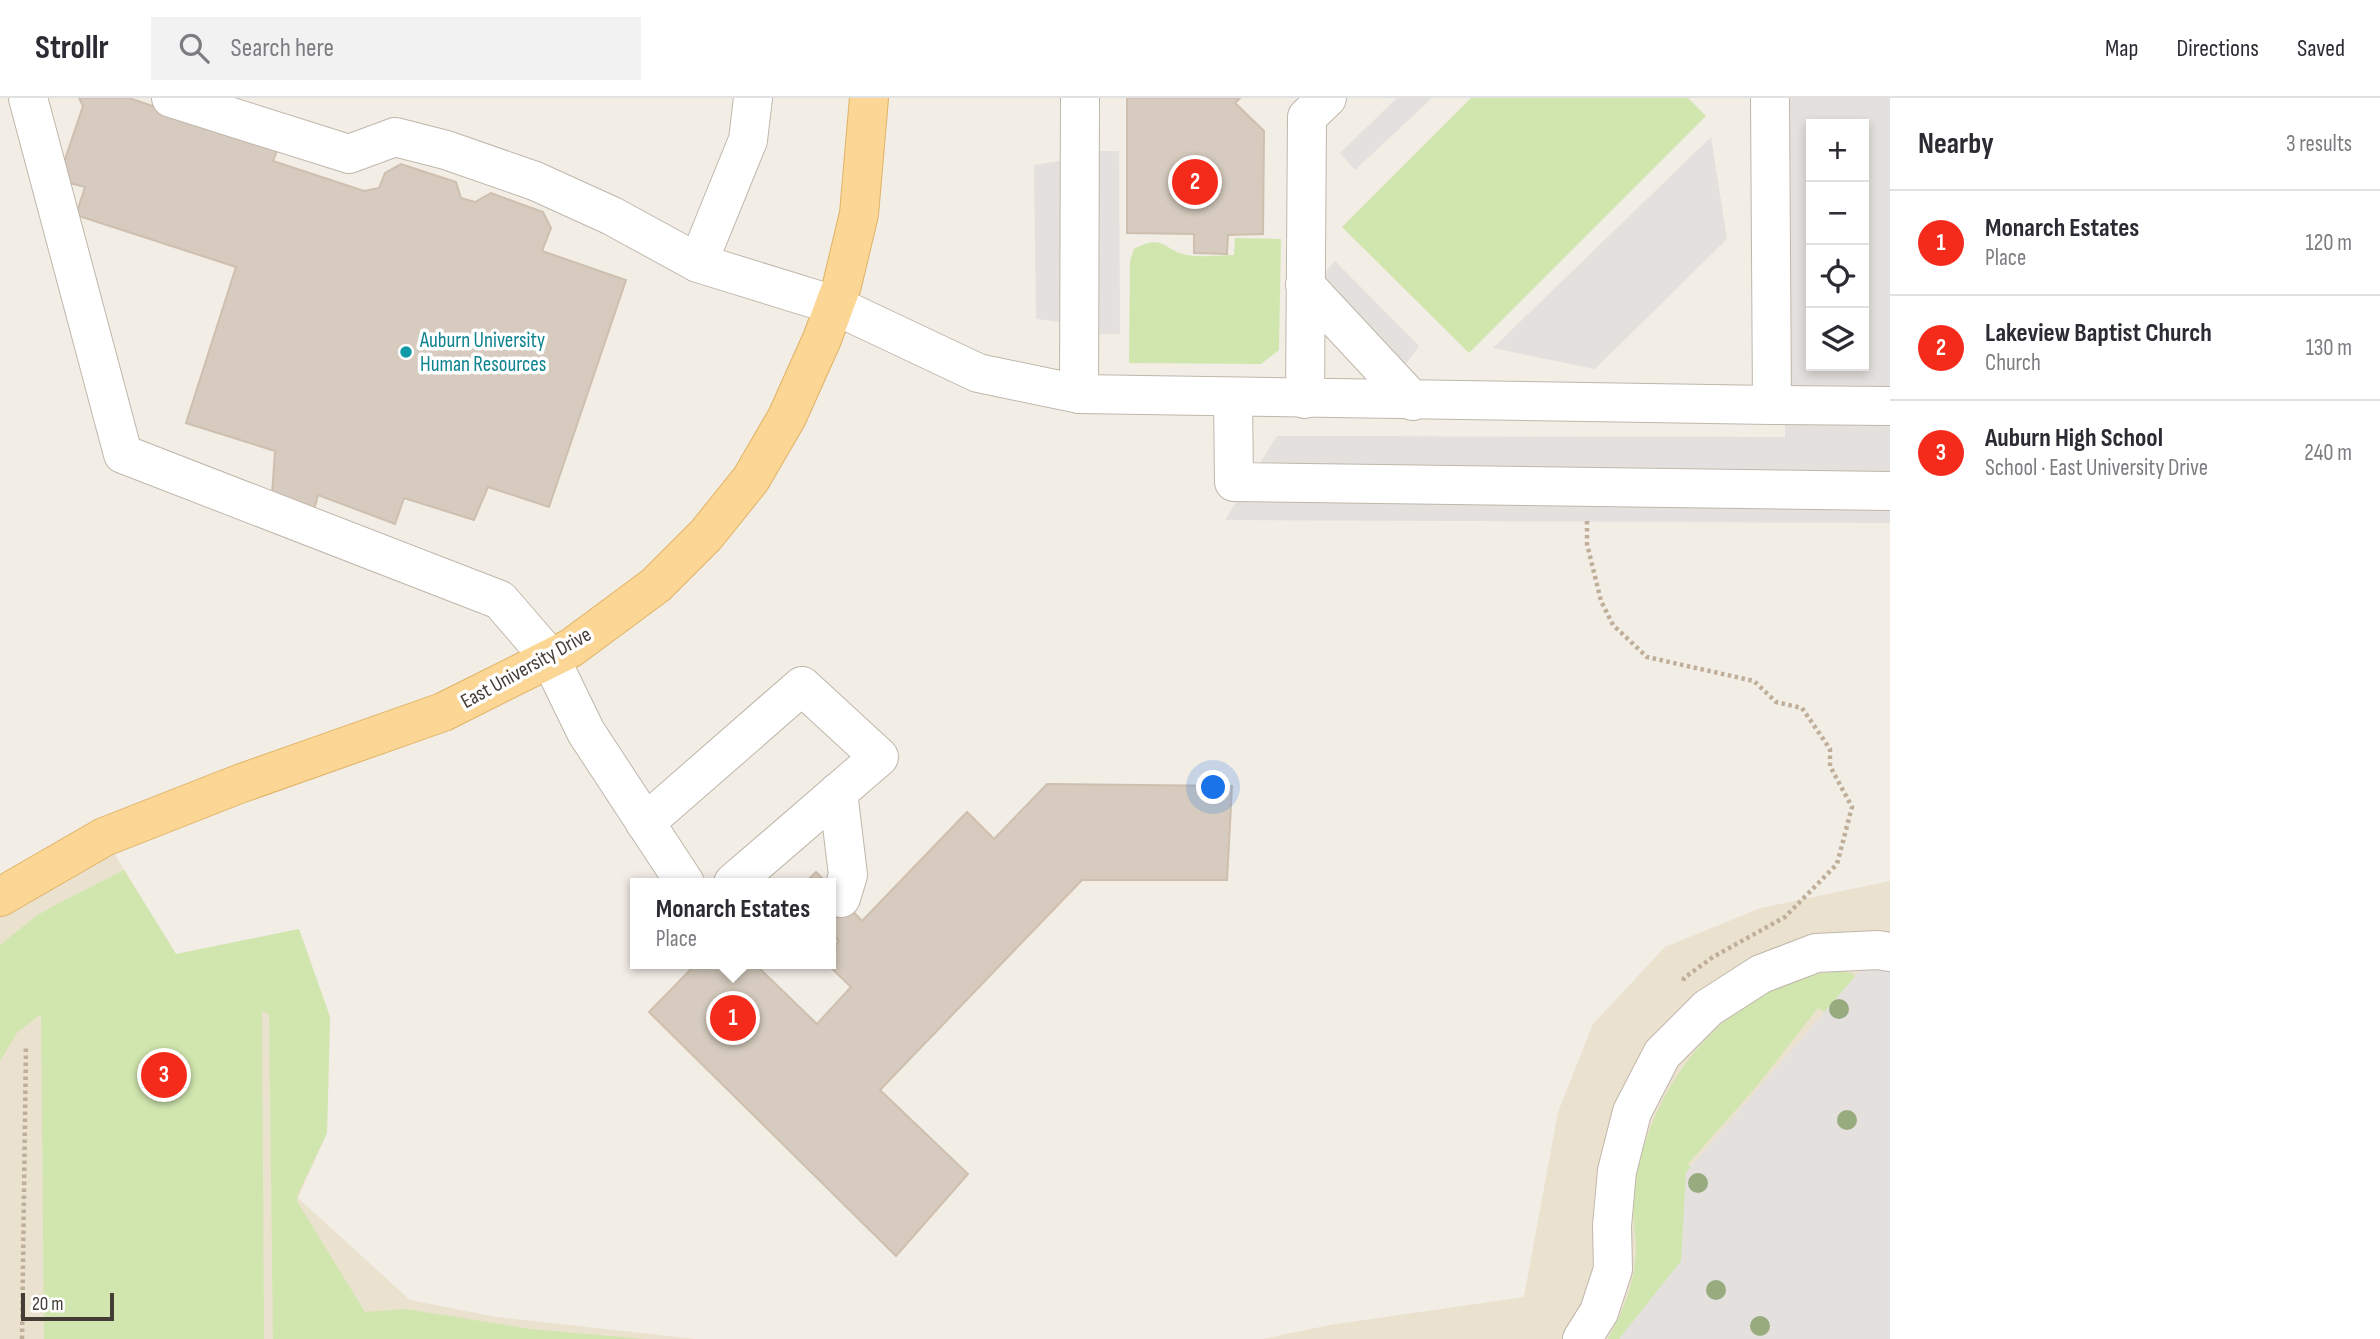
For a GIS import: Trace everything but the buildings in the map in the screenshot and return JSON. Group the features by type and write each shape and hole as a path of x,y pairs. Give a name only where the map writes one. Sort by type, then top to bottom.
{"main road":[{"name":"East University Drive","path":"0,897 104,837 443,712 571,648 656,585 706,535 751,479 787,417 822,339 842,285 859,214 869,98"}],"lane":[{"path":"28,98 123,454 500,600 550,658 586,732 682,878"},
{"path":"171,98 349,153 394,137 446,150 535,181 612,216 698,263 834,306 978,373 1079,394 1413,401 1890,405"},
{"path":"698,263 748,140 753,98"},
{"path":"1079,394 1080,98"},
{"path":"1304,399 1307,117 1326,98"},
{"path":"1770,98 1772,405"},
{"path":"1305,285 1413,401"},
{"path":"1233,398 1234,482 1890,491"},
{"path":"645,823 802,686 879,757 739,878"},
{"path":"838,792 848,875 841,898"},
{"path":"1582,1339 1599,1311 1613,1269 1612,1226 1617,1171 1632,1112 1662,1054 1708,1008 1761,974 1816,953 1878,950 1890,952"}],"path":[{"path":"1587,487 1587,544 1601,601 1613,625 1647,657 1754,681 1776,702 1802,708 1830,749 1830,765 1852,807 1837,864 1785,918 1713,957 1684,978 1682,991"},
{"path":"22,1339 26,1045"}],"shaded area":[{"path":"1060,98 1090,98 1091,151 1119,151 1120,334 1095,334 1060,322 1036,319 1034,165 1061,161"},
{"path":"1397,98 1432,98 1355,170 1340,153"},
{"path":"1787,98 1890,98 1890,523 1225,520 1277,436 1785,437"},
{"path":"1711,137 1727,239 1595,369 1493,348"},
{"path":"1335,261 1419,346 1405,365 1321,277"},
{"path":"104,837 176,954 299,929 330,1017 327,1133 298,1198 410,1300 496,1317 696,1339 0,1339 0,897"},
{"path":"1890,881 1890,1339 1263,1339 1330,1325 1524,1297 1558,1112 1593,1024 1665,947 1761,908"},
{"path":"1878,950 1890,952 1890,1339 1619,1339 1681,1261 1686,1172"}],"green space":[{"path":"1471,98 1688,98 1706,116 1469,353 1342,227"},
{"path":"1235,238 1281,239 1279,350 1261,364 1129,363 1130,261 1134,249 1152,242 1164,244 1188,255 1234,255"},
{"path":"124,870 176,954 299,929 330,1017 327,1133 297,1201 365,1312 406,1309 530,1329 644,1339 273,1339 269,1014 262,1011 264,1339 44,1339 41,1014 17,1033 0,1061 0,945 36,916"},
{"path":"1840,971 1852,973 1858,979 1835,1020 1818,1008 1756,1087 1688,1164 1707,1184 1699,1241 1649,1339 1608,1339 1632,1281 1636,1256 1633,1201 1640,1160 1654,1120 1673,1083 1698,1048 1727,1019 1761,996 1799,979"}],"place":[{"name":"Lakeview Baptist Church","path":"1195,182"},
{"name":"Auburn University Human Resources","path":"406,352"},
{"name":"Monarch Estates","path":"733,1018"},
{"name":"Auburn High School","path":"164,1075"}]}
